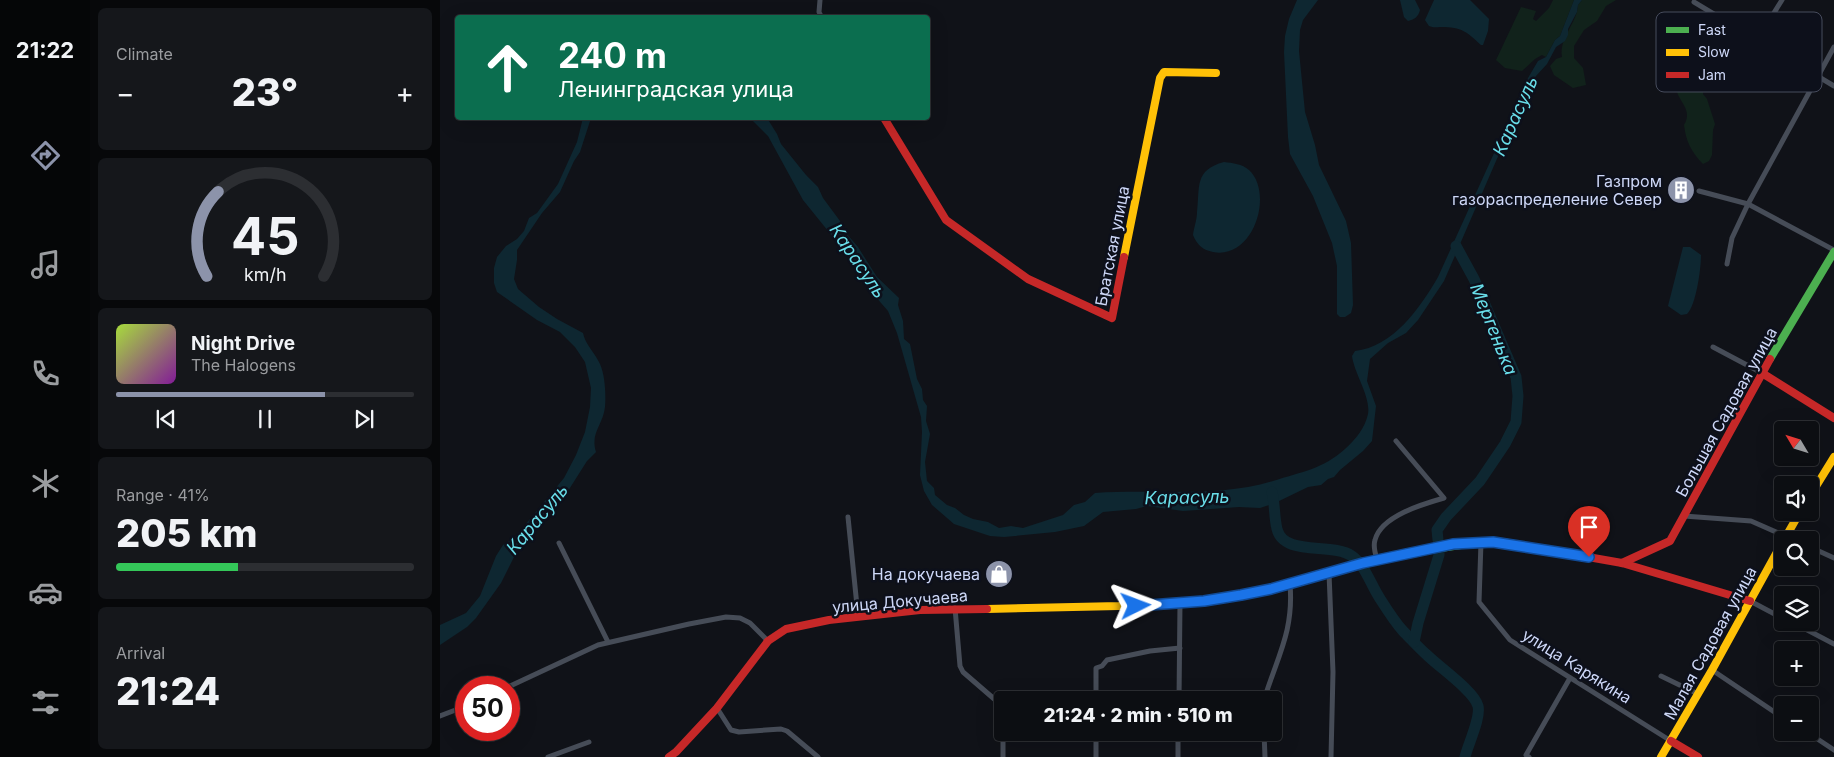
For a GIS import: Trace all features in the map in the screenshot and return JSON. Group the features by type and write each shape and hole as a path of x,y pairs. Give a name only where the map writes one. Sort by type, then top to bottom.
{"main road":[{"name":"Братская улица","path":"885,120 946,220 1028,279 1112,318 1160,78 1164,72 1216,73"},
{"name":"Большая Садовая улица","path":"1622,563 1670,541 1762,373 1834,251"},
{"path":"1762,373 1834,418"},
{"path":"1819,481 1834,457"},
{"name":"улица Докучаева","path":"768,641 777,634 794,626 858,616 955,608 1119,606 1180,603 1226,598 1290,584 1377,559 1453,544 1481,542 1508,543 1622,563 1750,601"},
{"name":"Малая Садовая улица","path":"1662,757 1774,558"},
{"path":"669,757 676,752 717,708 768,641"},
{"name":"улица Карякина","path":"1671,741 1698,757"}],"street":[{"path":"820,0 820,15"},
{"path":"1774,12 1782,0"},
{"path":"1694,2 1711,12"},
{"path":"1822,69 1834,47"},
{"path":"1822,78 1834,86"},
{"path":"1727,264 1732,238 1748,204 1809,92"},
{"path":"1699,191 1748,204 1834,251"},
{"path":"1713,347 1762,373"},
{"path":"1377,559 1374,550 1375,540 1386,522 1420,505 1444,498 1396,441"},
{"path":"1684,516 1751,521 1774,534"},
{"path":"848,517 858,616"},
{"name":"улица Карякина","path":"1481,542 1479,602 1510,640 1671,741"},
{"path":"559,543 608,642"},
{"path":"1819,551 1834,558"},
{"path":"1329,573 1333,672 1332,757"},
{"path":"1267,691 1288,630 1291,596 1290,584"},
{"path":"1750,601 1774,614"},
{"path":"1179,691 1180,603"},
{"path":"955,608 960,666 964,672 994,699"},
{"path":"520,681 598,645 689,624 733,617 746,620 768,641"},
{"path":"1809,631 1834,644"},
{"path":"1096,691 1096,668 1102,666 1107,660 1150,651 1180,648"},
{"path":"1712,670 1774,711"},
{"path":"1661,676 1698,694"},
{"path":"1529,757 1526,755 1570,678"},
{"path":"717,708 731,730 739,732 781,729 787,731 818,757"},
{"path":"440,716 455,710"},
{"path":"1819,740 1834,750"},
{"path":"1003,741 1003,757"},
{"path":"1096,741 1096,757"},
{"path":"1178,741 1178,757"},
{"path":"1264,741 1264,757"},
{"path":"548,757 589,742"}],"green space":[{"path":"1553,0 1574,0 1560,36 1555,40 1546,57 1542,55 1535,59 1522,71 1505,68 1496,60 1521,7 1536,11 1533,19 1536,21 1549,8"},
{"path":"1582,0 1616,0 1606,6 1597,21 1584,30 1574,46 1574,58 1583,68 1586,85 1573,88 1554,75 1550,66 1556,59 1562,57 1565,37 1575,18 1578,5"},
{"path":"1703,92 1707,99 1715,124 1712,155 1709,161 1703,164 1692,151 1686,136 1684,125 1687,113 1677,93"}],"water":[{"path":"1297,0 1318,0 1303,20 1300,30 1299,51 1305,112 1319,165 1346,221 1351,243 1353,305 1351,313 1345,317 1340,317 1337,314 1337,266 1332,243 1313,196 1290,154 1284,52 1289,19"},
{"path":"1400,0 1415,0 1420,10 1416,17 1408,21 1404,17"},
{"path":"1434,0 1470,0 1489,19 1488,31 1483,45 1459,29 1429,26 1425,20"},
{"name":"Карасуль","path":"1574,0 1582,0 1568,29 1565,41 1556,47 1547,64 1536,76 1519,108 1444,281 1418,320 1406,333 1388,343 1370,359 1367,381 1376,406 1372,441 1363,451 1334,477 1321,485 1308,487 1260,508 1239,507 1183,511 1147,506 1103,512 1084,526 1055,532 1004,537 990,536 954,524 932,505 924,491 920,475 921,417 897,333 888,311 868,288 851,263 849,254 841,247 803,200 768,136 752,120 768,120 781,144 818,187 823,198 877,277 899,298 898,305 903,321 904,339 910,344 917,379 922,389 923,400 927,406 926,421 930,434 925,462 927,481 934,488 935,495 947,505 973,519 988,522 999,528 1011,526 1023,528 1063,515 1074,505 1085,502 1095,493 1208,491 1252,486 1320,466 1337,456 1359,433 1365,424 1368,414 1367,400 1352,356 1355,351 1369,348 1393,334 1414,313 1431,289 1528,78 1538,61 1546,57 1555,40 1560,36"},
{"name":"Карасуль","path":"582,120 590,120 580,152 560,192 542,213 517,250 514,279 518,289 539,307 583,333 602,368 605,407 595,439 596,452 587,461 568,491 540,527 527,538 516,553 501,583 476,618 467,627 440,645 440,625 466,613 480,596 496,556 503,545 515,537 564,478 585,432 590,407 591,388 585,362 575,347 560,332 537,320 497,292 494,283 494,268 497,257 506,246 517,239 524,231 529,218 537,213 558,184 577,142"},
{"path":"1224,162 1234,163 1249,170 1256,180 1260,194 1259,208 1256,223 1249,236 1239,246 1227,252 1213,252 1206,250 1196,242 1193,235 1197,218 1200,181 1203,175 1214,165"},
{"path":"1683,247 1690,247 1701,255 1699,277 1693,303 1687,314 1681,315 1668,306"}],"waterway":[{"name":"Мергенька","path":"1438,540 1437,530 1446,517 1480,481 1505,444 1516,422 1518,396 1516,377 1474,279 1456,246"},
{"name":"Мергенька","path":"1272,492 1276,524 1281,538 1299,546 1343,552 1357,560 1393,619 1424,652 1470,693 1478,706 1478,717 1465,757"},
{"name":"Мергенька","path":"1414,642 1439,551"}],"traffic: fast":[{"path":"1770,359 1834,252"},
{"path":"1225,597 1271,589 1363,563 1407,553 1481,542 1514,544"}],"traffic: slow":[{"path":"1124,257 1160,78 1164,72 1216,73"},
{"path":"1819,481 1834,457"},
{"path":"1789,531 1795,521"},
{"path":"1661,757 1774,558"},
{"path":"987,609 1119,606 1204,601 1225,597"}],"traffic: jam":[{"path":"885,120 946,220 1028,279 1112,318 1124,257"},
{"path":"1622,563 1670,541 1770,359"},
{"path":"1762,373 1834,418"},
{"path":"1514,544 1622,563 1750,601"},
{"path":"669,757 676,752 717,708 768,641 786,629 829,620 920,610 987,609"},
{"path":"1671,741 1698,757"}],"place":[{"name":"Газпром газораспределение Север","path":"1681,190"},
{"name":"На докучаева","path":"999,574"}],"route":[{"path":"1136,606 1204,601 1241,595 1271,589 1363,563 1453,544 1508,543 1589,557"}]}
